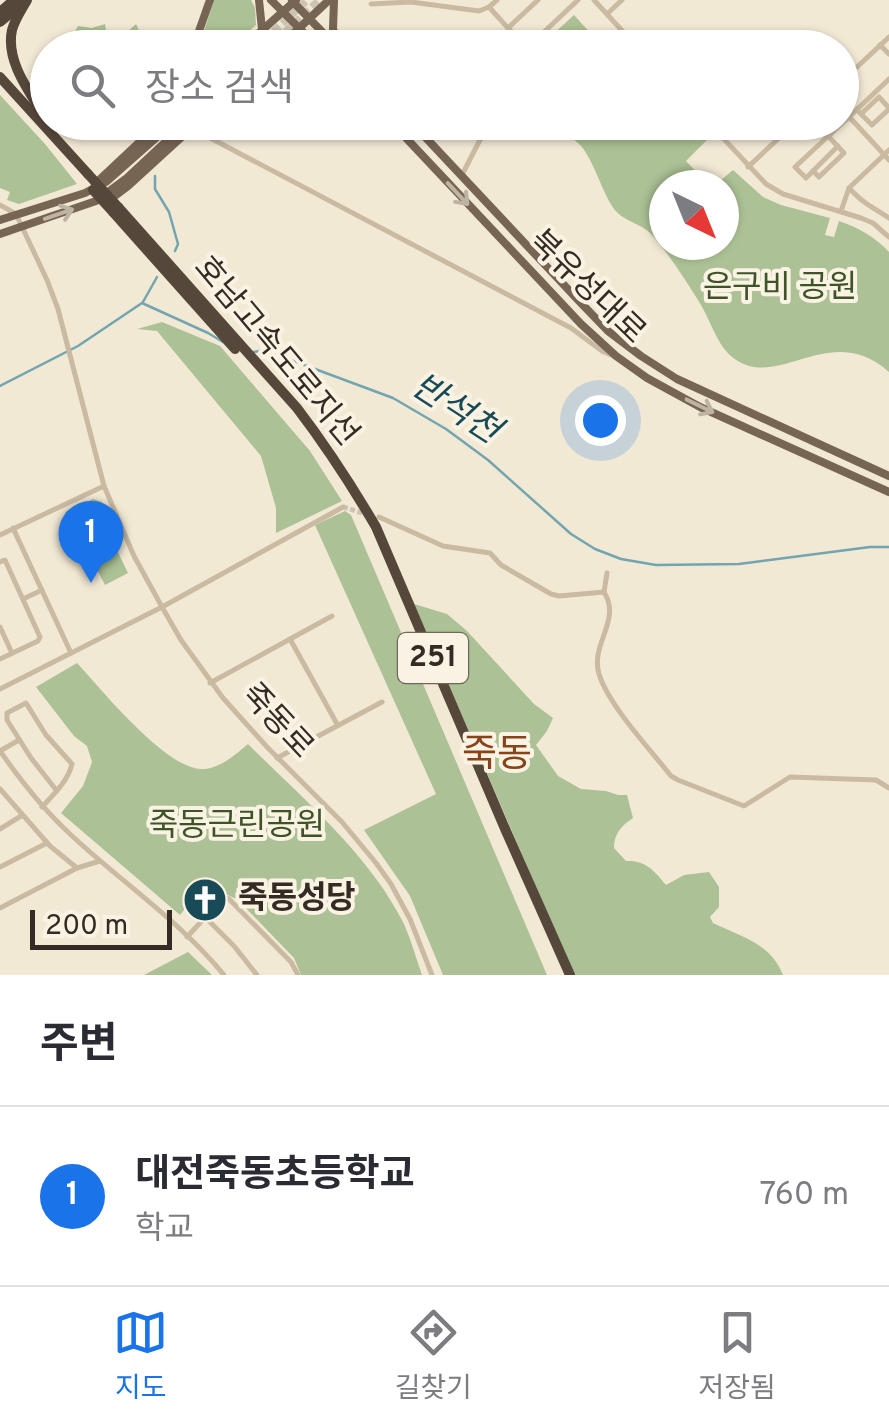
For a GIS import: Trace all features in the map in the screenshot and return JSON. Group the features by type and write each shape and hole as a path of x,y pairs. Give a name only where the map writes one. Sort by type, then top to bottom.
{"highway":[{"path":"0,2 11,0"},
{"path":"0,12 11,0"},
{"path":"0,22 27,0"},
{"path":"27,0 12,31 12,47 30,92"},
{"name":"호남고속도로지선","path":"0,77 30,110"},
{"name":"호남고속도로지선","path":"0,86 30,118"},
{"name":"호남고속도로지선","path":"51,140 296,408 322,440 376,527 566,975"},
{"name":"호남고속도로지선","path":"57,140 85,176"}],"main road":[{"path":"199,30 210,0"},
{"path":"259,0 262,30"},
{"path":"270,0 299,28 332,0"},
{"path":"332,0 334,30"},
{"path":"262,30 294,1 320,30"},
{"path":"85,193 142,140"},
{"path":"0,220 85,193 119,173 155,140"},
{"path":"0,234 116,195 176,140"},
{"name":"북유성대로","path":"409,140 581,324 646,378 889,492"},
{"name":"북유성대로","path":"427,140 589,312 641,356 677,379 889,476"}],"street":[{"path":"371,4 411,2 479,11 497,0"},
{"path":"489,8 508,28 538,0"},
{"path":"563,0 570,8"},
{"path":"546,30 578,0"},
{"path":"594,0 622,30"},
{"path":"607,14 622,0"},
{"path":"859,65 889,37"},
{"path":"880,45 889,54"},
{"path":"859,112 889,79"},
{"path":"879,97 889,109 872,126 859,112 879,97"},
{"path":"841,211 850,188 887,155 859,127"},
{"path":"214,140 616,356"},
{"path":"461,177 480,140"},
{"path":"724,140 766,184 783,194 873,223 889,238"},
{"path":"748,167 777,140"},
{"path":"824,140 795,167 806,178 813,170 819,177 844,152 832,140"},
{"path":"850,188 867,207 880,210 889,218"},
{"path":"0,205 16,214"},
{"name":"죽동로","path":"16,214 47,280 104,486 162,606 210,682 376,863 410,919 432,975"},
{"path":"0,534 104,486"},
{"path":"0,689 342,507"},
{"path":"379,517 443,546 490,552 501,565 552,594 604,592"},
{"path":"13,528 71,654"},
{"path":"0,562 5,560 40,636 38,641 0,659"},
{"path":"604,592 608,573"},
{"path":"23,599 42,590"},
{"path":"604,592 610,616 600,642 598,673 621,712 672,776 744,806 790,777 876,780 889,788"},
{"path":"210,682 332,616"},
{"path":"0,627 12,653"},
{"path":"290,639 337,726"},
{"path":"277,758 382,702"},
{"path":"42,806 58,791 72,764 46,735 26,703 6,713 19,740 58,791"},
{"path":"19,740 0,751 42,806 224,975"},
{"path":"0,790 47,843 77,868"},
{"path":"0,829 21,816"},
{"path":"0,866 47,843"},
{"path":"0,908 77,868 100,861"},
{"path":"187,937 222,898 228,898 291,962 298,975"},
{"path":"205,917 258,975"}],"green space":[{"path":"214,0 251,0 256,25 250,30 204,30"},
{"path":"574,15 588,30 558,30"},
{"path":"105,24 106,30 76,30 78,26 92,28"},
{"path":"0,95 30,128 30,140 41,140 77,184 19,204 7,200 10,192 0,188"},
{"name":"은구비 공원","path":"574,140 707,140 686,161 695,170 649,170 649,232 614,209 591,162"},
{"name":"은구비 공원","path":"739,175 763,197 830,218 825,235 834,237 839,221 860,230 889,252 889,372 867,357 845,352 767,367 748,366 731,356 721,343 671,260 739,260"},
{"path":"162,322 220,346 310,451 342,501 276,533 276,508 261,456 157,331 137,329"},
{"path":"93,499 102,502 115,533 81,548 65,512"},
{"name":"죽동근린공원","path":"345,511 351,515 547,975 443,975 410,896 364,830 436,794 315,525"},
{"path":"112,540 128,573 105,585 88,552"},
{"path":"414,604 447,614 534,704 553,718 536,745 558,776 581,789 627,795 633,818 619,831 614,848 626,861 649,867 666,885 684,875 709,872 719,887 719,907 710,917 713,923 763,948 783,975 574,975"},
{"name":"죽동근린공원","path":"77,663 135,726 186,765 214,767 248,744 333,828 373,874 404,924 422,975 301,975 294,958 238,900 210,886 201,889 180,915 61,813 83,786 92,762 87,746 74,736 36,687"},
{"path":"188,952 212,975 144,975"}],"waterway":[{"path":"155,176 155,189 169,212 178,244 175,251"},
{"path":"143,302 157,277"},
{"name":"반석천","path":"0,386 78,346 142,303 223,342"},
{"name":"반석천","path":"254,352 264,350 393,398 446,429 488,460 571,534 621,559 656,565 739,564 889,547"}],"tunnel":[{"path":"275,30 307,0"},
{"path":"288,30 320,0"},
{"path":"343,507 366,514"}],"place":[{"name":"대전죽동초등학교","path":"91,583"},
{"name":"죽동성당","path":"205,900"}],"district":[{"name":"죽동","path":"497,756"}]}
